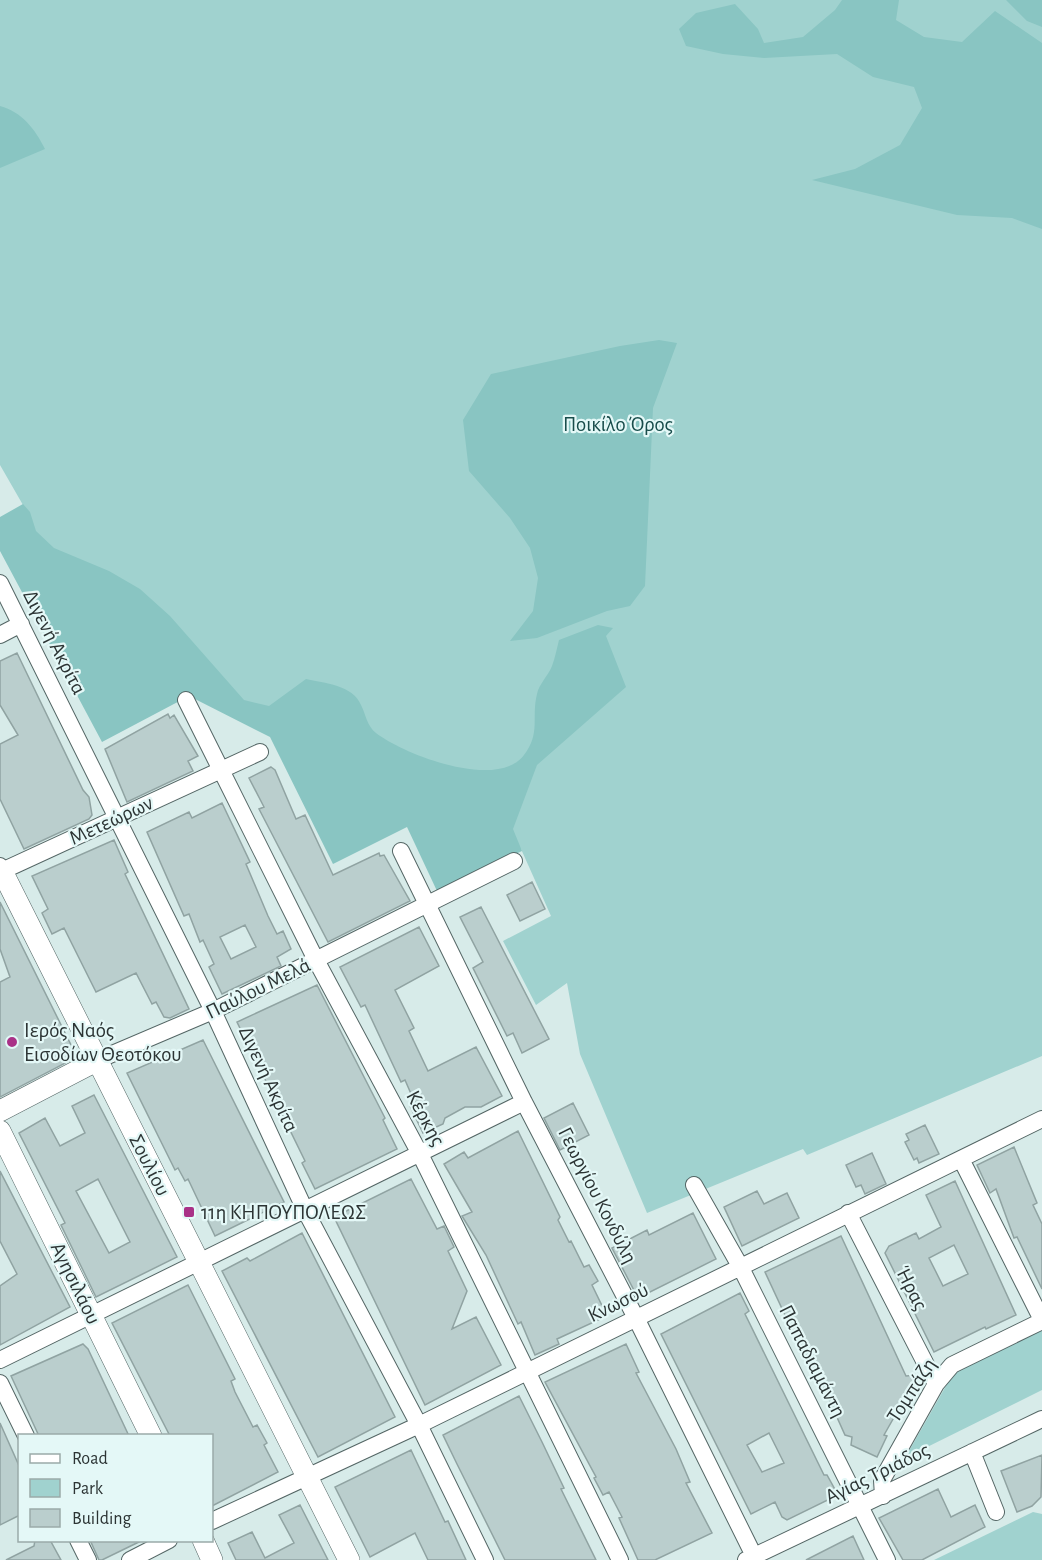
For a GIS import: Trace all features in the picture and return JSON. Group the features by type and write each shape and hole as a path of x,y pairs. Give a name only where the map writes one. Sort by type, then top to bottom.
{"street":[{"name":"Διγενή Ακρίτα","path":"0,583 213,1011 305,1210 419,1425 485,1560"},
{"path":"0,634 21,624"},
{"name":"Κέρκης","path":"186,700 316,960 420,1154 529,1371 620,1560"},
{"name":"Μετεώρων","path":"1,870 260,752"},
{"name":"Γεωργίου Κονδύλη","path":"401,851 428,902 524,1102 636,1318 752,1559"},
{"name":"Παύλου Μελά","path":"0,1111 98,1060 213,1011 514,861"},
{"name":"Σουλίου","path":"1,870 349,1560"},
{"path":"0,1360 524,1102"},
{"name":"Κνωσού","path":"213,1521 419,1425 1042,1119"},
{"name":"Αγησιλάου","path":"0,1131 150,1434"},
{"path":"961,1159 1042,1320"},
{"name":"Παπαδιαμάντη","path":"694,1185 740,1266 887,1560"},
{"name":"Ήρας","path":"848,1213 936,1384"},
{"name":"Τομπάζη","path":"883,1496 882,1480 936,1384 952,1365 1042,1320"},
{"path":"0,1383 25,1434"},
{"name":"Αγίας Τριάδος","path":"752,1559 972,1452 1037,1425"},
{"path":"972,1452 996,1512"},
{"path":"79,1542 88,1560"},
{"path":"130,1560 166,1542"},
{"path":"204,1542 212,1560"}],"green space":[{"name":"Ποικίλο Όρος","path":"0,0 1042,0 1042,1056 807,1155 803,1149 647,1213 580,1054 567,983 536,1005 503,941 551,916 521,849 189,692 102,739 23,505 0,465"},
{"path":"842,0 899,0 896,20 924,37 962,42 995,11 1042,43 1042,229 1012,218 957,215 812,180 855,169 900,145 922,108 914,87 873,77 837,54 764,58 723,54 686,46 679,29 696,13 735,4 758,29 764,43 803,37 835,10"},
{"path":"1006,0 1042,0 1042,27 1027,21"},
{"path":"0,106 15,112 27,122 45,149 0,168"},
{"path":"659,340 677,343 653,408 645,586 630,606 607,611 537,638 510,641 533,611 538,578 530,548 510,518 469,471 463,420 491,374 620,346"},
{"path":"23,504 30,512 36,531 54,548 109,571 140,589 170,616 244,700 269,706 306,679 337,686 357,698 369,724 376,733 428,759 472,769 493,770 511,765 524,755 534,732 537,694 552,666 559,640 598,625 613,628 606,636 626,687 537,765 513,829 522,851 437,891 407,827 333,864 270,737 189,696 102,742 0,551 0,517"},
{"path":"1042,1329 1042,1390 905,1458 955,1370"},
{"path":"1033,1512 1042,1514 1042,1560 934,1560"}],"building":[{"path":"17,653 83,790 89,797 92,815 89,819 24,849 0,799 0,744 18,735 0,705 0,661"},
{"path":"168,714 170,718 174,715 198,756 188,761 193,771 127,802 105,749"},
{"path":"271,767 275,770 296,819 305,815 333,875 379,853 380,856 384,855 410,901 328,942 259,809 264,807 249,778"},
{"path":"222,803 250,862 246,864 268,916 277,934 283,931 291,949 277,957 281,966 222,994 209,967 214,964 203,940 200,942 189,914 184,916 147,832 189,812 192,818","holes":["245,925 256,947 231,959 220,937"]},
{"path":"114,840 128,872 125,874 189,1009 170,1018 164,1017 156,1002 152,1004 136,973 96,992 64,928 52,934 42,913 48,909 32,876"},
{"path":"532,882 545,909 520,921 507,895"},
{"path":"0,902 77,1057 0,1097 0,982 10,977 0,949"},
{"path":"481,907 549,1039 522,1053 513,1033 507,1036 473,968 483,962 460,917"},
{"path":"419,927 439,966 395,990 414,1028 409,1031 428,1071 476,1047 502,1096 481,1107 465,1107 445,1118 443,1124 423,1133 410,1106 415,1103 405,1080 401,1082 365,1005 361,1007 340,967"},
{"path":"317,985 385,1118 383,1120 397,1149 315,1189 302,1163 305,1161 237,1022"},
{"path":"203,1040 284,1202 215,1236 188,1179 185,1181 178,1168 175,1170 127,1073"},
{"path":"94,1095 177,1257 96,1297 61,1225 65,1223 19,1133 45,1118 60,1146 85,1133 72,1106","holes":["98,1179 130,1242 109,1253 76,1191"]},
{"path":"573,1103 589,1135 560,1150 544,1118"},
{"path":"925,1125 939,1154 919,1163 917,1158 914,1160 905,1142 909,1140 906,1134"},
{"path":"518,1131 560,1217 558,1220 569,1242 571,1241 584,1267 589,1265 598,1281 592,1285 607,1316 557,1339 559,1344 535,1355 521,1322 518,1324 486,1255 462,1216 472,1212 444,1164 464,1152 468,1158"},
{"path":"1014,1147 1037,1203 1033,1205 1042,1224 1042,1289 1017,1237 1014,1238 996,1189 990,1193 977,1165"},
{"path":"872,1153 886,1184 865,1194 861,1185 856,1187 846,1165"},
{"path":"0,1171 70,1307 0,1345 0,1286 17,1274 0,1241"},
{"path":"411,1179 437,1229 444,1226 454,1247 448,1251 467,1291 452,1329 476,1317 501,1365 425,1405 334,1217"},
{"path":"955,1181 1016,1315 986,1329 985,1327 934,1352 885,1253 889,1246 916,1233 919,1239 941,1227 926,1195","holes":["954,1245 968,1274 943,1286 929,1258"]},
{"path":"757,1191 764,1204 787,1193 799,1218 742,1246 724,1207"},
{"path":"693,1213 716,1259 638,1298 612,1248 647,1230 649,1235"},
{"path":"302,1233 395,1417 318,1457 222,1271 247,1258 250,1261"},
{"path":"841,1236 906,1376 918,1375 884,1435 887,1436 877,1457 851,1445 852,1437 845,1435 822,1384 818,1386 765,1272"},
{"path":"188,1285 235,1379 231,1381 235,1392 253,1427 257,1425 267,1443 264,1445 278,1472 213,1505 213,1434 169,1434 112,1323"},
{"path":"740,1293 749,1311 745,1314 824,1475 827,1475 838,1495 787,1520 782,1517 775,1502 751,1514 661,1334","holes":["769,1433 784,1463 762,1472 747,1445"]},
{"path":"83,1344 88,1349 128,1434 38,1434 11,1376"},
{"path":"626,1344 639,1372 636,1373 676,1449 690,1482 686,1483 712,1533 655,1560 638,1560 619,1518 622,1517 609,1492 603,1495 594,1478 596,1477 545,1382"},
{"path":"519,1396 596,1560 505,1560 443,1435"},
{"path":"0,1423 18,1464 18,1516 0,1525"},
{"path":"411,1450 466,1560 428,1560 415,1533 370,1557 335,1487"},
{"path":"1042,1455 1041,1497 1032,1506 1017,1512 1001,1471"},
{"path":"938,1489 951,1517 975,1505 985,1527 922,1560 903,1560 879,1518"},
{"path":"300,1505 328,1560 236,1560 228,1543 252,1532 265,1558 294,1543 279,1515"},
{"path":"853,1536 864,1560 806,1560"},
{"path":"35,1542 51,1542 61,1560 6,1560 34,1546"},
{"path":"91,1542 139,1542 102,1560 99,1560"}],"place":[{"name":"Ιερός Ναός Εισοδίων Θεοτόκου","path":"12,1042"},
{"name":"11η ΚΗΠΟΥΠΟΛΕΩΣ","path":"189,1212"}]}
